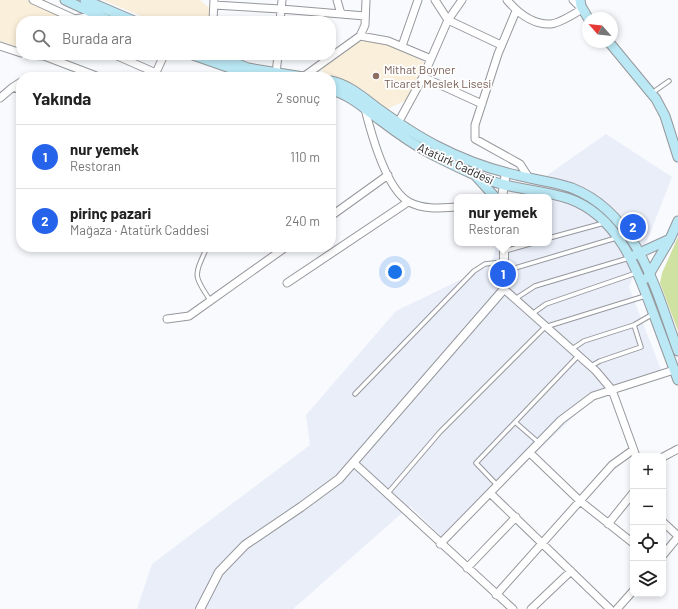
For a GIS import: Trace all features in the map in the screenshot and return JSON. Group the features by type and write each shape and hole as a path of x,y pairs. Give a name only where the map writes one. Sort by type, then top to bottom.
{"main road":[{"path":"65,0 115,16"},
{"path":"85,0 104,16"},
{"path":"614,48 652,93 665,116 678,157"},
{"path":"208,60 242,72"},
{"path":"228,60 248,68 267,72"},
{"name":"Atatürk Caddesi","path":"336,83 348,87 398,123 439,147 506,173 572,188 597,202 620,223 631,236 650,276 678,351"},
{"name":"Atatürk Caddesi","path":"336,92 344,95 420,148 474,174 503,184 551,194"},
{"path":"474,174 492,194"},
{"name":"Atatürk Caddesi","path":"552,194 584,206 605,222 618,237 630,257 641,282 678,380"},
{"path":"641,282 650,276 678,221"},
{"path":"630,257 670,239"}],"street":[{"path":"33,0 68,16"},
{"path":"280,16 282,0"},
{"path":"337,0 341,14"},
{"path":"336,53 360,36 364,25 366,0"},
{"path":"402,46 418,0"},
{"path":"435,0 448,20 501,46"},
{"path":"398,123 423,77 448,20 462,0"},
{"path":"509,1 516,11 535,22 552,24 581,4 573,0"},
{"path":"213,16 214,3 365,16"},
{"path":"516,11 501,46 475,125 475,139 520,164 529,178"},
{"path":"86,16 100,12"},
{"path":"360,36 388,41 431,59"},
{"path":"0,46 16,51"},
{"path":"54,60 86,72"},
{"path":"125,60 149,72"},
{"path":"156,72 162,60"},
{"path":"276,72 277,60"},
{"path":"310,72 327,60"},
{"path":"423,77 482,104"},
{"path":"0,98 16,85"},
{"path":"364,109 375,146 391,182 408,202 435,209 454,207"},
{"path":"502,194 506,173"},
{"path":"336,212 388,175"},
{"path":"552,196 556,195"},
{"path":"336,250 408,202"},
{"path":"200,609 219,572 245,545 301,508 338,479 354,463 504,289 504,247"},
{"path":"167,319 189,316 279,252"},
{"path":"287,283 333,252"},
{"path":"504,289 545,327 591,366 612,390 635,453"},
{"path":"440,544 539,443 579,405 593,396 674,370"},
{"path":"666,455 678,449"},
{"path":"530,453 580,501 630,541"},
{"path":"496,595 618,460 630,455"},
{"path":"354,463 512,609"},
{"path":"490,493 544,543 610,609"},
{"path":"608,524 630,498"},
{"path":"467,568 516,517"},
{"path":"666,525 678,536 666,551"},
{"path":"532,609 571,571"},
{"path":"617,609 630,594"}],"lane":[{"path":"652,93 669,80"},
{"path":"552,237 605,222"},
{"path":"504,272 618,237"},
{"path":"205,252 196,274 199,284 210,300"},
{"path":"515,299 535,286 630,257"},
{"path":"355,394 474,271 491,263 504,262"},
{"path":"532,314 546,304 637,273"},
{"path":"387,494 440,432 545,327 646,295"},
{"path":"571,350 584,341 634,325 653,314"},
{"path":"591,366 600,361 641,347 634,325"},
{"path":"498,485 476,463 578,356"},
{"path":"515,422 539,443"}],"shaded area":[{"path":"0,0 27,0 58,14 57,16 16,16 16,46 0,41"},
{"path":"103,0 200,0 210,8 209,16 141,16"},
{"name":"Mithat Boyner Ticaret Meslek Lisesi","path":"372,40 390,44 424,62 407,100 387,109 362,89 343,79 336,77 336,72 323,72 320,66 330,60 336,60 336,56 358,42"},
{"path":"606,134 672,177 629,287 663,375 594,397 445,540 410,506 293,609 137,609 152,564 310,445 306,415 396,311 491,265 496,246 552,246 552,194 520,194"}],"green space":[{"path":"678,237 678,331 660,283 662,273"}],"place":[{"name":"Mithat Boyner Ticaret Meslek Lisesi","path":"376,76"},
{"name":"pirinç pazari","path":"633,227"},
{"name":"nur yemek","path":"503,274"}]}
